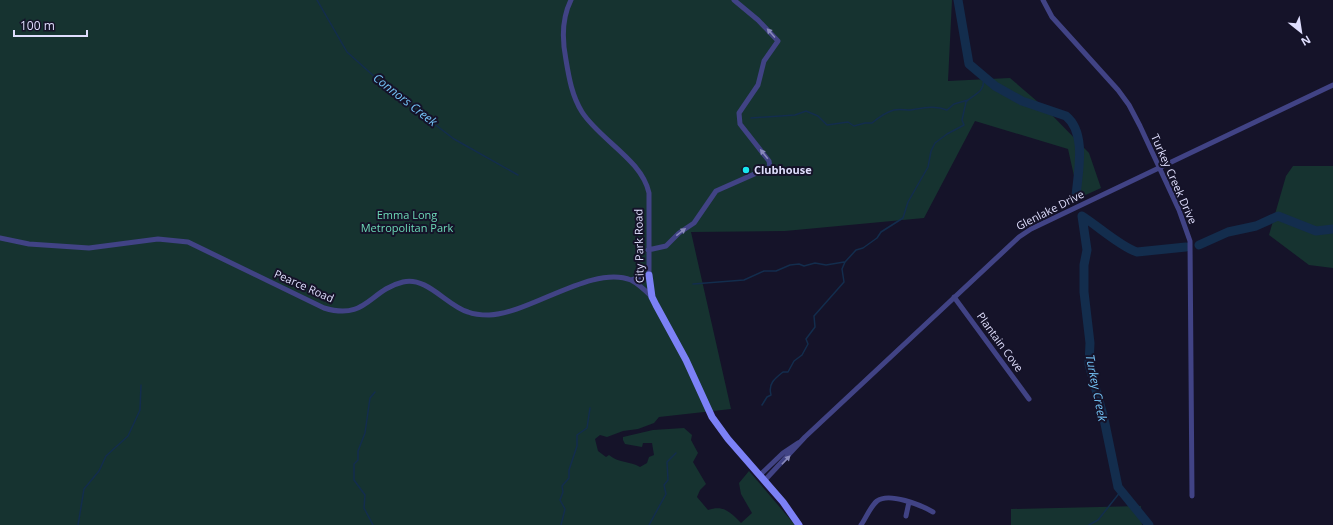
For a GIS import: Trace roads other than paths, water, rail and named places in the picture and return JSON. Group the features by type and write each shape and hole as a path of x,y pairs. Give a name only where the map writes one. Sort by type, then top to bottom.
{"street":[{"name":"City Park Road","path":"571,0 563,31 565,57 572,92 581,111 588,120 635,167 648,185 650,200 648,250 652,297 686,360 712,417 728,439 763,478 799,525"},
{"path":"648,250 666,246 679,233 694,223 716,191 770,167 769,161 740,124 738,116 741,109 758,85 764,61 778,41 758,20 734,0"},
{"name":"Turkey Creek Drive","path":"1043,0 1052,17 1118,90 1129,105 1179,210 1190,241 1192,496"},
{"name":"Glenlake Drive","path":"763,478 783,453 805,437 1007,246 1031,229 1333,85"},
{"name":"Pearce Road","path":"0,238 29,244 89,248 158,239 188,242 324,308 338,312 354,310 364,306 384,290 404,281 416,282 429,288 467,312 489,315 510,311 567,288 599,279 613,278 631,280"},
{"path":"631,280 649,275"},
{"path":"631,280 652,297"},
{"name":"Plantain Cove","path":"954,297 1029,399"},
{"path":"862,525 878,500 894,498 909,502 933,512"},
{"path":"906,516 909,502"}],"waterway":[{"name":"Connors Creek","path":"317,0 347,52 386,87 454,139 518,175"},
{"name":"Turkey Creek","path":"958,0 969,64 995,86 1022,101 1066,116 1073,123 1077,132 1080,153 1076,196"},
{"path":"762,405 767,397 771,395 770,388 774,379 783,372 788,372 794,361 802,355 808,344 806,339 815,327 814,316 844,282 842,269 845,262 856,250 863,248 877,238 881,232 903,218 908,202 928,167 931,151 935,143 947,134 964,125 962,120 966,102 979,92 983,86 983,76"},
{"path":"751,118 795,115 806,111 818,116 827,125 848,122 854,126 872,123 879,117 894,110 910,110 933,107 947,110 954,104 968,100"},
{"name":"Turkey Creek","path":"1082,216 1087,250 1084,265 1084,292 1090,343 1089,364 1104,419 1118,487 1149,525"},
{"path":"1082,216 1117,241 1137,252 1186,247"},
{"path":"1199,245 1228,232 1256,226 1278,216 1316,231 1333,229"},
{"path":"693,284 744,280 764,271 776,271 790,265 799,264 804,266 815,263 826,265 844,262"},
{"path":"78,525 84,489 99,471 106,456 128,436 140,410 141,385"},
{"path":"373,525 364,508 365,495 354,480 354,464 358,460 358,451 365,433 370,398 375,392"},
{"path":"561,525 565,509 560,500 563,492 562,486 569,478 569,470 577,446 577,435 587,428 590,408"},
{"path":"649,525 666,494 664,485 668,480 667,462 676,453"},
{"path":"1089,525 1098,520 1121,491"}],"place":[{"name":"Clubhouse","path":"746,170"}],"park label":[{"name":"Emma Long Metropolitan Park","path":"407,221"}]}
